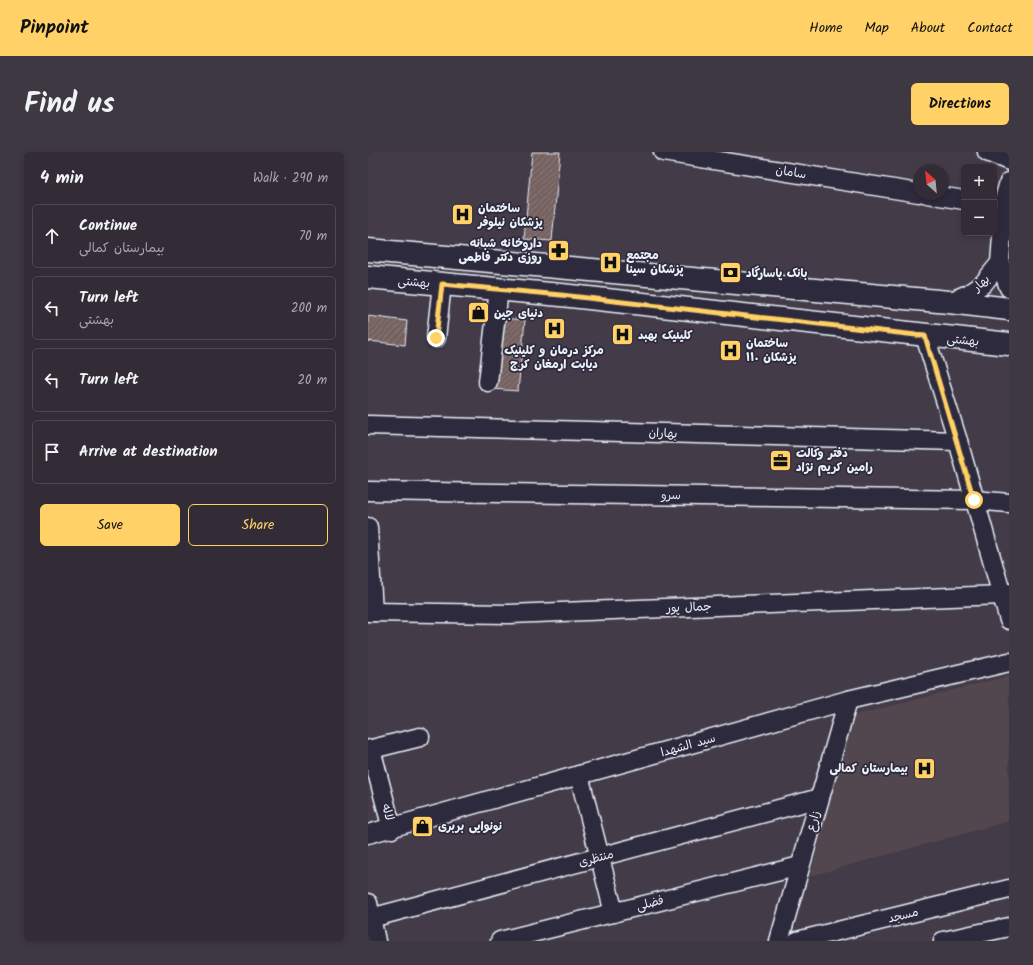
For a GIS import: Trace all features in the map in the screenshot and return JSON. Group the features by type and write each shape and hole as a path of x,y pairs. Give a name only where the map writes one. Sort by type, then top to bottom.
{"main road":[{"path":"368,250 949,302 1009,309"},
{"name":"بهشتى","path":"368,277 499,289 1009,344"}],"street":[{"name":"سامان","path":"663,152 913,192"},
{"path":"987,152 1009,161"},
{"path":"1009,182 999,206 1000,263 1009,288"},
{"path":"949,198 961,200"},
{"name":"بهار","path":"949,302 968,294 983,284 1000,263"},
{"path":"436,338 442,284"},
{"path":"488,382 499,289"},
{"path":"925,336 958,441 974,500 1005,594 1009,620"},
{"name":"بهاران","path":"368,424 958,441"},
{"name":"سرو","path":"368,490 974,500 1009,503"},
{"path":"368,527 370,612"},
{"name":"جمال پور","path":"370,612 510,614 1005,594"},
{"name":"سید الشهدا","path":"368,834 392,829 848,700 1009,662"},
{"name":"زارع","path":"778,941 848,700"},
{"name":"لاله","path":"392,829 369,749 420,737"},
{"path":"579,776 614,912"},
{"name":"منتظری","path":"369,909 600,857 820,798"},
{"name":"فضلی","path":"500,941 800,866"},
{"name":"مسجد","path":"796,941 1009,889"},
{"path":"369,909 376,941"},
{"path":"943,941 1009,927"}],"shaded area":[{"name":"بیمارستان کمالی","path":"1009,676 1009,821 810,876 852,716"}],"building":[{"path":"532,152 560,152 552,241 524,239"},
{"path":"368,316 407,321 405,345 368,341"},
{"path":"499,318 525,320 518,391 492,389"}],"place":[{"name":"ساختمان پزشکان نیلوفر","path":"462,215"},
{"name":"داروخانه شبانه روزی دکتر فاطمی","path":"558,250"},
{"name":"مجتمع پزشکان سینا","path":"611,262"},
{"name":"بانک پاسارگاد","path":"731,273"},
{"name":"دنیای جین","path":"478,313"},
{"name":"مرکز درمان و کلینیک دیابت ارمغان کرج","path":"554,329"},
{"name":"کلینیک بهبد","path":"623,335"},
{"name":"ساختمان پزشکان ۱۱۰","path":"730,350"},
{"name":"دفتر وکالت رامین کریم نژاد","path":"781,460"},
{"name":"بیمارستان کمالی","path":"924,768"},
{"name":"نونوایی بربری","path":"423,826"}],"route":[{"path":"436,338 442,284 561,295 925,336 958,441 974,500"}]}
